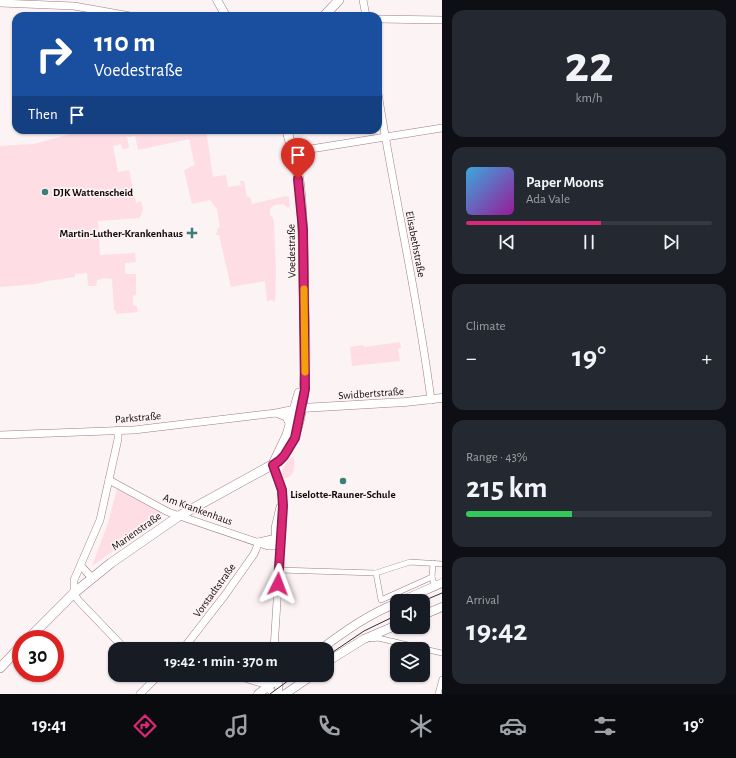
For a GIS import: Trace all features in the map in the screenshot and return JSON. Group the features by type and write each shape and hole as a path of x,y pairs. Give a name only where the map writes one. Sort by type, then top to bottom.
{"main road":[{"path":"328,12 339,0"},
{"name":"Voedestraße","path":"273,465 284,443 305,389 303,224 298,179 288,134"},
{"name":"Voedestraße","path":"273,465 284,456 295,438 298,409"},
{"name":"Marienstraße","path":"37,630 74,593 92,578 179,516 273,465"},
{"path":"0,667 12,655"}],"street":[{"path":"217,0 224,12"},
{"path":"363,0 365,12"},
{"path":"0,3 74,6 108,12"},
{"path":"382,19 442,20"},
{"name":"Elisabethstraße","path":"382,118 420,324 431,400"},
{"path":"292,152 442,128"},
{"name":"Swidbertstraße","path":"298,409 442,398"},
{"name":"Parkstraße","path":"0,435 134,430 298,409"},
{"path":"276,413 286,417 290,425"},
{"path":"118,430 118,439 110,480 100,520 74,580 74,593 78,600 118,642"},
{"path":"273,465 282,490 283,506 279,545 274,642"},
{"name":"Am Krankenhaus","path":"110,480 168,512 268,546 279,545"},
{"path":"279,545 276,538 276,522 282,501"},
{"path":"259,542 276,538"},
{"name":"Vorstadtstraße","path":"189,642 226,595 254,554 259,542"},
{"path":"279,570 376,573 410,562 442,564"},
{"path":"419,594 440,586 432,577 433,563"},
{"path":"81,566 92,578"},
{"path":"376,573 381,600 432,577"},
{"path":"331,642 357,623 390,606"},
{"path":"430,612 442,607"},
{"path":"334,658 364,639 390,628"},
{"path":"364,639 378,638 442,653"},
{"path":"438,694 442,679"},
{"path":"140,694 150,682"},
{"path":"258,682 264,684 274,694"},
{"path":"258,694 273,682"},
{"path":"279,694 280,682"},
{"path":"285,694 303,682"}],"shaded area":[{"path":"70,134 207,134 213,177 226,175 228,187 241,185 240,181 244,181 247,197 250,197 252,204 286,196 289,197 290,206 288,208 283,204 274,205 270,209 270,215 273,218 274,223 276,272 275,302 272,300 267,301 265,281 231,287 219,235 216,235 218,228 220,227 217,209 210,200 192,204 184,170 195,165 189,139 138,150 135,136 127,137 129,148 122,149 121,144 113,146 118,172 129,170 136,203 141,201 143,209 140,218 98,221 100,255 135,253 136,262 125,263 125,274 136,274 136,295 133,296 133,305 137,306 138,312 116,314 116,310 114,310 112,279 102,278 97,280 96,286 88,286 87,273 75,274 75,277 36,284 0,287 0,146 34,144"},
{"path":"400,342 401,348 398,349 400,361 352,366 350,347 363,345 364,347"},
{"path":"294,457 292,474 283,479 282,474 284,468 290,458"},
{"path":"117,489 160,511 162,516 92,566 108,523"}],"tram line":[{"path":"430,598 442,593"},
{"path":"334,651 364,631 390,618"},
{"path":"270,694 286,682"}],"slow traffic":[{"path":"304,289 305,372"}],"place":[{"name":"DJK Wattenscheid","path":"45,192"},
{"name":"Martin-Luther-Krankenhaus","path":"192,233"},
{"name":"Liselotte-Rauner-Schule","path":"343,481"}],"route":[{"path":"278,584 282,543 281,529 283,506 282,490 273,465 284,456 295,438 305,389 303,230 298,179"}]}
